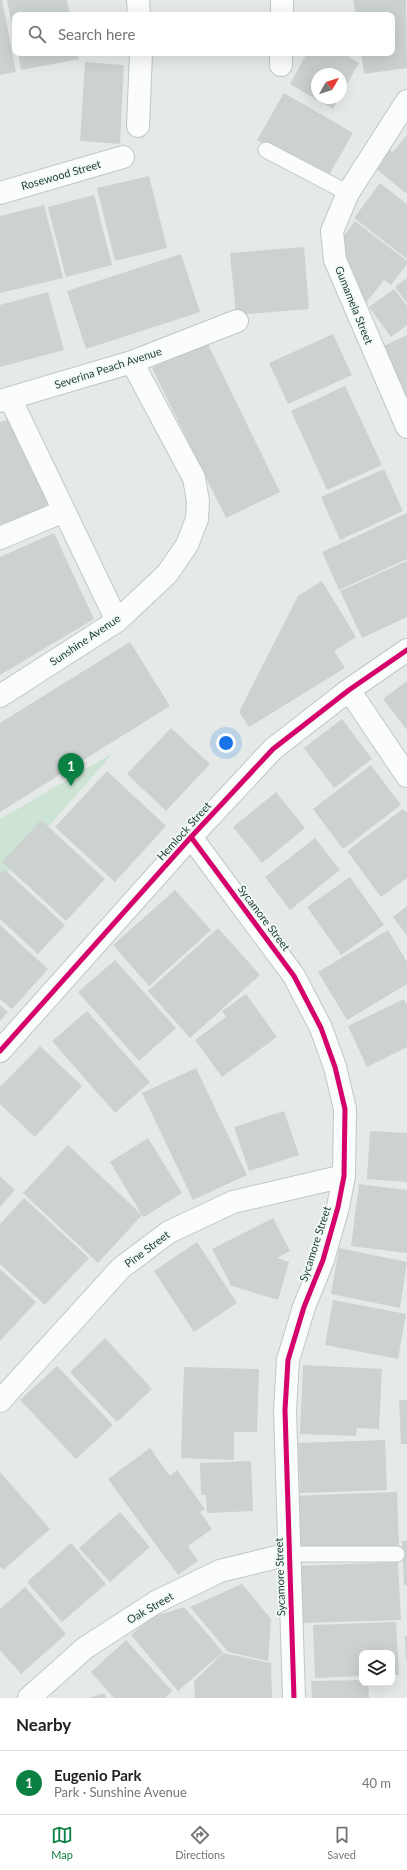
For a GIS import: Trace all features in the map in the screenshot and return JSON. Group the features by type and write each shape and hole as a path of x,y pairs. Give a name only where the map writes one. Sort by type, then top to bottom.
{"street":[{"path":"138,0 139,12"},
{"path":"282,0 282,12"},
{"path":"138,126 141,56"},
{"name":"Gumamela Street","path":"407,101 348,193 332,231 335,260 407,427"},
{"name":"Rosewood Street","path":"0,193 123,157"},
{"name":"Severina Peach Avenue","path":"5,399 132,362 237,321"},
{"name":"Sunshine Avenue","path":"0,696 117,621 167,574 187,545 197,519 198,500 194,478 132,362"},
{"path":"5,399 64,511 117,621"},
{"path":"0,538 64,511"},
{"name":"Hemlock Street","path":"0,1051 191,837 273,749 349,690 407,650"},
{"path":"349,690 407,776"},
{"name":"Sycamore Street","path":"191,837 294,976 321,1028 335,1067 345,1109 344,1176 338,1207 323,1260 304,1307 288,1360 285,1410 294,1698"},
{"name":"Pine Street","path":"0,1401 116,1274 169,1232 233,1202 344,1176"},
{"name":"Oak Street","path":"29,1698 84,1648 156,1602 220,1571 289,1554"}],"lane":[{"path":"266,150 348,193"},
{"path":"289,1554 396,1554"}],"green space":[{"path":"113,753 0,882 0,819"}],"building":[{"path":"0,0 2,0 16,72 0,75"},
{"path":"7,0 67,0 69,12 12,12 12,26"},
{"path":"353,0 406,0 407,68 364,74 361,56 395,56 395,12 355,12"},
{"path":"19,56 78,56 79,59 21,70"},
{"path":"305,56 348,56 359,63 347,84 347,68 311,68 311,96 290,84"},
{"path":"85,62 124,65 120,144 80,141"},
{"path":"284,93 353,133 326,180 257,140"},
{"path":"324,104 336,104 333,109"},
{"path":"407,135 407,194 374,167 389,149 393,152"},
{"path":"149,176 167,248 115,261 97,188"},
{"path":"380,183 407,204 407,259 354,218"},
{"path":"94,195 112,265 66,277 48,207"},
{"path":"44,205 63,278 0,293 0,216"},
{"path":"355,221 407,261 407,264 391,285 384,280 366,303 351,291 343,237"},
{"path":"304,247 309,309 236,315 230,253"},
{"path":"181,254 200,312 86,349 67,291"},
{"path":"407,278 407,303 395,287"},
{"path":"394,289 407,306 407,325 391,337 369,307"},
{"path":"48,292 64,350 0,367 0,305"},
{"path":"333,334 352,375 288,404 269,363"},
{"path":"407,335 407,398 382,347"},
{"path":"207,342 280,492 226,518 152,368"},
{"path":"345,386 382,465 327,490 291,411"},
{"path":"14,418 53,504 0,525 0,422"},
{"path":"384,469 403,511 340,540 321,497"},
{"path":"407,513 407,559 339,590 322,552"},
{"path":"54,533 94,619 0,675 0,557"},
{"path":"407,561 407,617 362,638 340,591"},
{"path":"322,581 356,637 334,651 345,668 249,727 239,712 298,596"},
{"path":"130,642 170,706 0,812 0,723"},
{"path":"407,681 407,730 383,699"},
{"path":"342,719 372,759 334,788 304,748"},
{"path":"171,728 210,764 166,811 127,774"},
{"path":"371,765 401,805 343,849 313,809"},
{"path":"107,771 166,826 115,882 55,827"},
{"path":"276,792 305,828 262,863 233,827"},
{"path":"403,809 407,813 407,878 381,897 347,851"},
{"path":"41,820 105,879 66,921 2,862"},
{"path":"315,838 340,870 290,910 265,877"},
{"path":"4,869 65,925 38,954 0,919 0,874"},
{"path":"350,877 384,925 341,955 307,907"},
{"path":"175,890 211,930 149,986 113,945"},
{"path":"407,906 407,936 393,917"},
{"path":"0,925 48,969 12,1009 0,999"},
{"path":"218,928 260,975 190,1038 148,991"},
{"path":"388,930 407,962 407,984 347,1020 318,972"},
{"path":"115,960 176,1028 139,1061 78,992"},
{"path":"246,994 277,1037 222,1077 195,1040 226,1017 222,1011"},
{"path":"404,999 407,1005 407,1047 367,1067 348,1026"},
{"path":"0,1005 8,1012 0,1021"},
{"path":"87,1011 150,1082 115,1113 52,1041"},
{"path":"40,1046 82,1086 35,1137 0,1104 0,1087"},
{"path":"196,1068 247,1175 193,1200 142,1093"},
{"path":"284,1111 299,1155 249,1171 234,1127"},
{"path":"370,1131 407,1133 407,1182 367,1179"},
{"path":"148,1138 182,1193 144,1217 110,1162"},
{"path":"68,1145 142,1215 98,1263 23,1193"},
{"path":"0,1176 15,1190 0,1207"},
{"path":"359,1184 407,1190 407,1253 351,1246"},
{"path":"24,1198 89,1258 45,1305 0,1264 0,1224"},
{"path":"273,1218 290,1251 277,1258 289,1262 278,1300 229,1285 230,1283 212,1249"},
{"path":"197,1242 237,1303 194,1332 154,1271"},
{"path":"339,1248 407,1262 400,1308 331,1294"},
{"path":"0,1269 36,1302 0,1341"},
{"path":"333,1300 406,1314 398,1359 325,1345"},
{"path":"105,1338 152,1389 117,1422 70,1372"},
{"path":"303,1365 382,1369 379,1429 357,1428 356,1436 300,1434"},
{"path":"57,1366 113,1425 76,1459 20,1400"},
{"path":"184,1367 259,1369 257,1432 234,1432 234,1460 181,1458"},
{"path":"399,1400 407,1400 407,1444 401,1444"},
{"path":"385,1440 387,1490 300,1493 298,1443"},
{"path":"150,1448 170,1476 177,1470 205,1509 200,1512 212,1529 188,1546 198,1561 178,1575 108,1479"},
{"path":"251,1461 253,1511 207,1513 206,1495 201,1495 200,1463"},
{"path":"0,1472 50,1529 3,1570 0,1566"},
{"path":"397,1492 399,1547 297,1551 294,1496"},
{"path":"120,1512 150,1547 110,1582 79,1548"},
{"path":"402,1541 407,1541 407,1585 404,1585"},
{"path":"71,1543 106,1584 62,1622 27,1582"},
{"path":"398,1562 401,1620 301,1623 299,1566"},
{"path":"242,1584 271,1619 268,1661 228,1652 190,1607"},
{"path":"25,1587 66,1634 21,1674 0,1650 0,1609"},
{"path":"184,1607 223,1652 178,1691 131,1635 155,1615"},
{"path":"396,1622 399,1675 395,1675 395,1650 359,1650 359,1676 315,1678 313,1625"},
{"path":"405,1636 407,1636 407,1660 406,1660"},
{"path":"126,1640 172,1691 165,1698 114,1698 91,1672"},
{"path":"223,1653 271,1663 272,1698 195,1698 194,1681"},
{"path":"359,1680 359,1686 368,1686 369,1698 312,1698 311,1681"},
{"path":"105,1693 106,1698 88,1698"}],"cycle path":[{"path":"0,1051 191,837 273,749 349,690 407,650"},
{"path":"191,837 294,976 321,1028 335,1067 345,1109 344,1176 338,1207 323,1260 304,1307 288,1360 285,1410 294,1698"}],"place":[{"name":"Eugenio Park","path":"71,786"}]}
